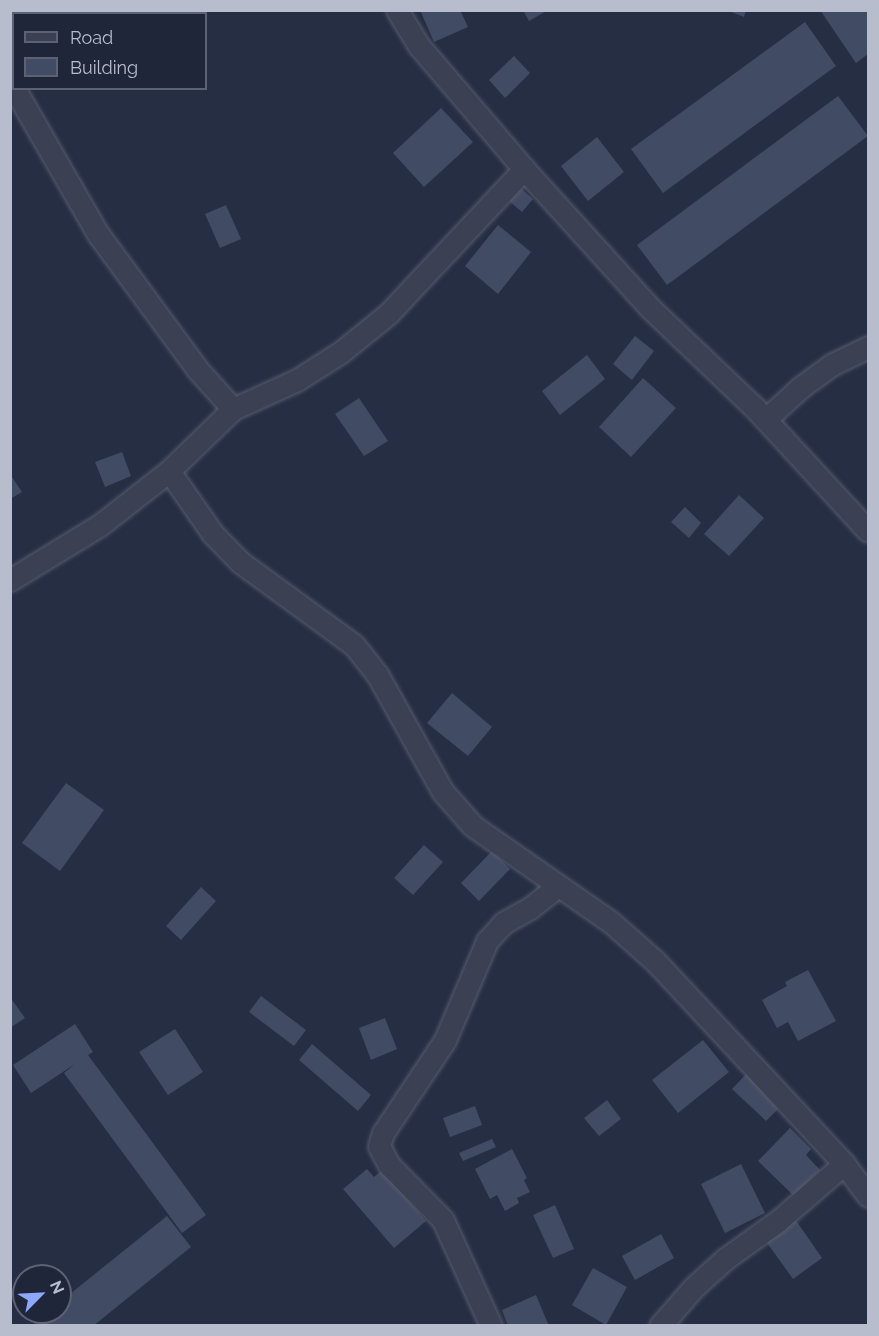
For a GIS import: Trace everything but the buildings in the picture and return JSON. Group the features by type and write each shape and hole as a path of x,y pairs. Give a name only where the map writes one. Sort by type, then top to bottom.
{"street":[{"path":"398,10 419,46 524,169 650,308 766,419 868,531"},
{"path":"15,90 98,234 197,369 233,409"},
{"path":"10,580 100,525 169,471 233,409 321,366 388,314 524,169"},
{"path":"766,419 801,387 831,365 868,347"},
{"path":"169,471 213,534 240,562 354,645 377,674 443,792 472,826 612,923 655,961 844,1164 868,1196"},
{"path":"491,1326 443,1220 388,1165 380,1146 383,1133 445,1040 487,941 503,923 530,908 558,886"},
{"path":"660,1326 693,1288 725,1259 778,1221 844,1164"}]}
